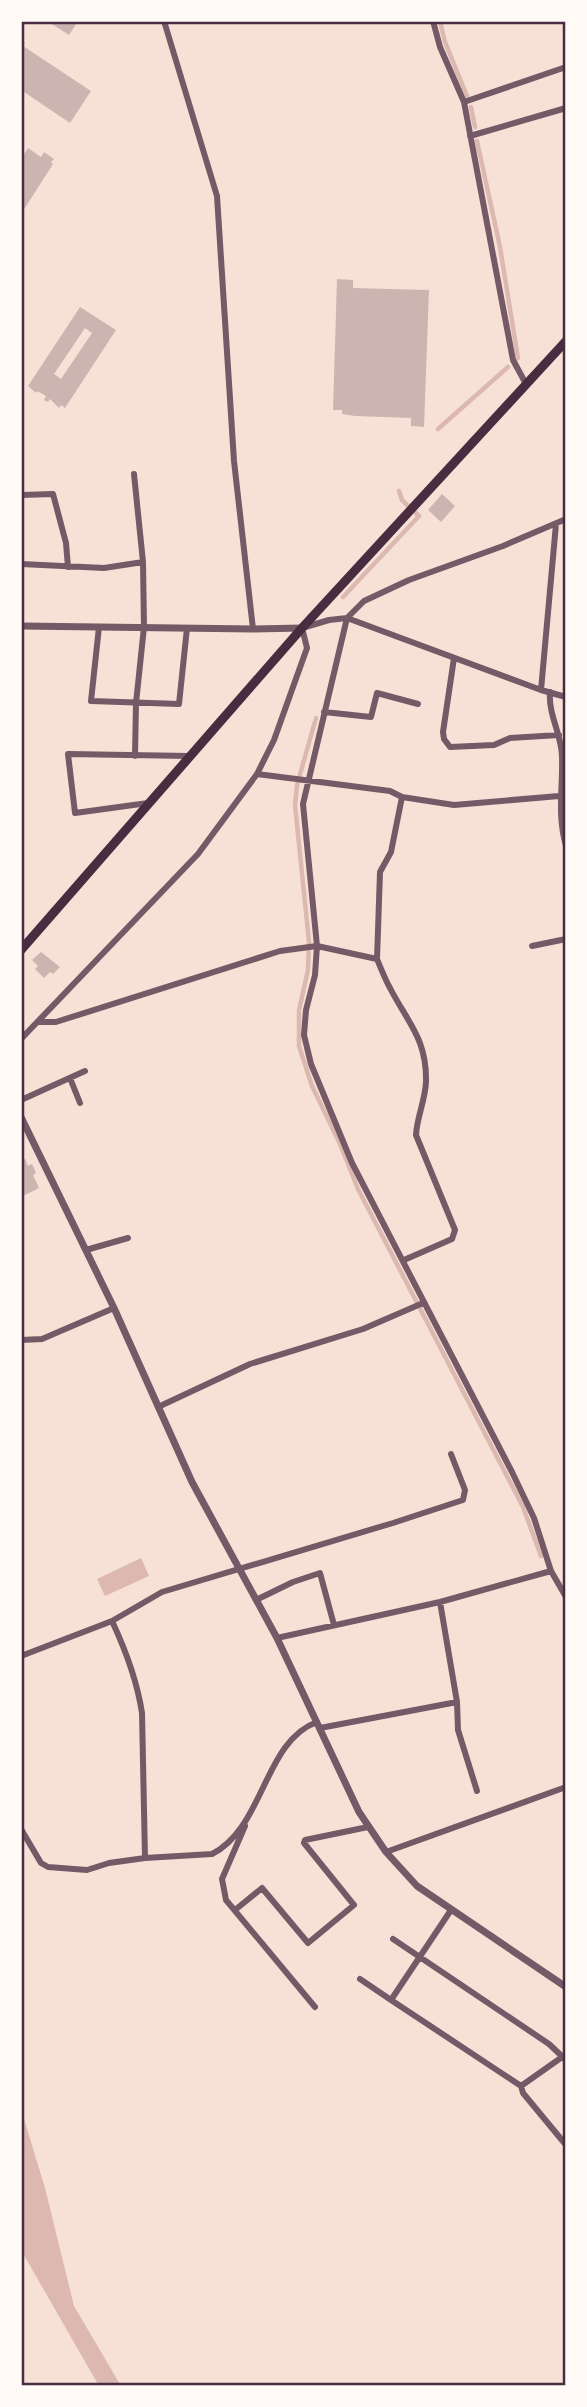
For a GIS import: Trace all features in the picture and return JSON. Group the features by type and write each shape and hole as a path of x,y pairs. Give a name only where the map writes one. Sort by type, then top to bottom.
{"main road":[{"path":"21,950 302,628 566,341"}],"street":[{"path":"164,21 216,196 234,461 253,629"},
{"path":"433,21 440,47 464,102 513,360 526,384"},
{"path":"464,102 566,67"},
{"path":"470,136 566,108"},
{"path":"134,474 144,562 144,627 136,703 135,756"},
{"path":"21,495 53,494 66,543 68,567"},
{"path":"566,519 503,547 409,580 364,601 348,618 324,712 302,779 317,946 316,975 306,1010 304,1035 311,1064 352,1163 534,1518 551,1571 566,1597"},
{"path":"541,690 556,524"},
{"path":"21,564 104,568 144,562"},
{"path":"21,626 302,628 348,618 566,697"},
{"path":"99,627 91,701 178,704 187,628"},
{"path":"21,1039 198,853 257,774 274,740 307,648 302,628"},
{"path":"454,658 443,732 447,745 494,745 510,738 559,735"},
{"path":"550,692 549,704 563,756 559,796 566,846"},
{"path":"324,712 370,717 377,694 418,704"},
{"path":"148,803 75,813 68,754 190,756"},
{"path":"257,774 390,791 402,797 454,805 559,796"},
{"path":"402,797 391,852 380,872 377,959 390,989 420,1038 426,1078 425,1096 417,1119 416,1135 454,1230 452,1239 404,1260"},
{"path":"531,946 566,939"},
{"path":"39,1022 56,1022 280,951 317,946 377,959"},
{"path":"21,1100 85,1071"},
{"path":"70,1078 80,1103"},
{"path":"21,1118 114,1308 192,1482 277,1638 368,1827 386,1852 417,1886 566,1987"},
{"path":"86,1250 128,1238"},
{"path":"158,1407 250,1364 363,1329 423,1303"},
{"path":"21,1340 42,1339 114,1308"},
{"path":"21,1656 112,1620 162,1592 463,1500 465,1490 451,1454"},
{"path":"277,1638 440,1602 551,1571"},
{"path":"256,1600 293,1582 320,1573 334,1625"},
{"path":"440,1602 457,1702 458,1730 477,1791"},
{"path":"112,1620 131,1662 142,1713 145,1858"},
{"path":"315,2007 226,1900 222,1879 247,1821 267,1779 290,1743 304,1727 457,1702"},
{"path":"386,1852 566,1787"},
{"path":"21,1829 41,1863 48,1867 87,1870 109,1863 145,1858 212,1854 247,1821"},
{"path":"235,1910 262,1888 308,1943 354,1905 304,1843 305,1840 368,1827"},
{"path":"391,2000 451,1910"},
{"path":"393,1939 565,2056 521,2086"},
{"path":"360,1979 521,2086 523,2093 566,2145"}],"shaded area":[{"path":"141,1558 149,1576 105,1596 97,1579"},
{"path":"21,2109 45,2188 74,2306 121,2386 99,2386 21,2250"}],"building":[{"path":"47,21 78,21 69,35"},
{"path":"21,40 25,43 23,46 91,91 70,123 21,90"},
{"path":"28,148 41,157 44,152 54,159 21,214 21,159"},
{"path":"337,279 353,280 353,288 429,290 424,427 411,426 411,418 355,416 342,414 342,410 333,410"},
{"path":"80,307 116,330 65,408 61,405 59,408 50,399 48,402 44,400 46,396 37,391 36,393 28,386","holes":["85,328 92,333 61,379 54,374"]},
{"path":"442,494 455,506 441,522 428,510"},
{"path":"41,952 60,967 44,978 35,969 38,966 32,960"},
{"path":"25,1159 28,1166 32,1164 36,1173 33,1175 39,1188 21,1197 21,1160"}],"waterway":[{"path":"440,21 445,42 467,96"},
{"path":"471,107 475,127"},
{"path":"477,141 500,247 518,358 515,360"},
{"path":"438,429 508,367"},
{"path":"343,597 419,516 402,500 399,491"},
{"path":"316,718 297,785 295,805 309,942 308,970 299,1010 299,1046 312,1086 358,1189 523,1507 541,1556"}]}
